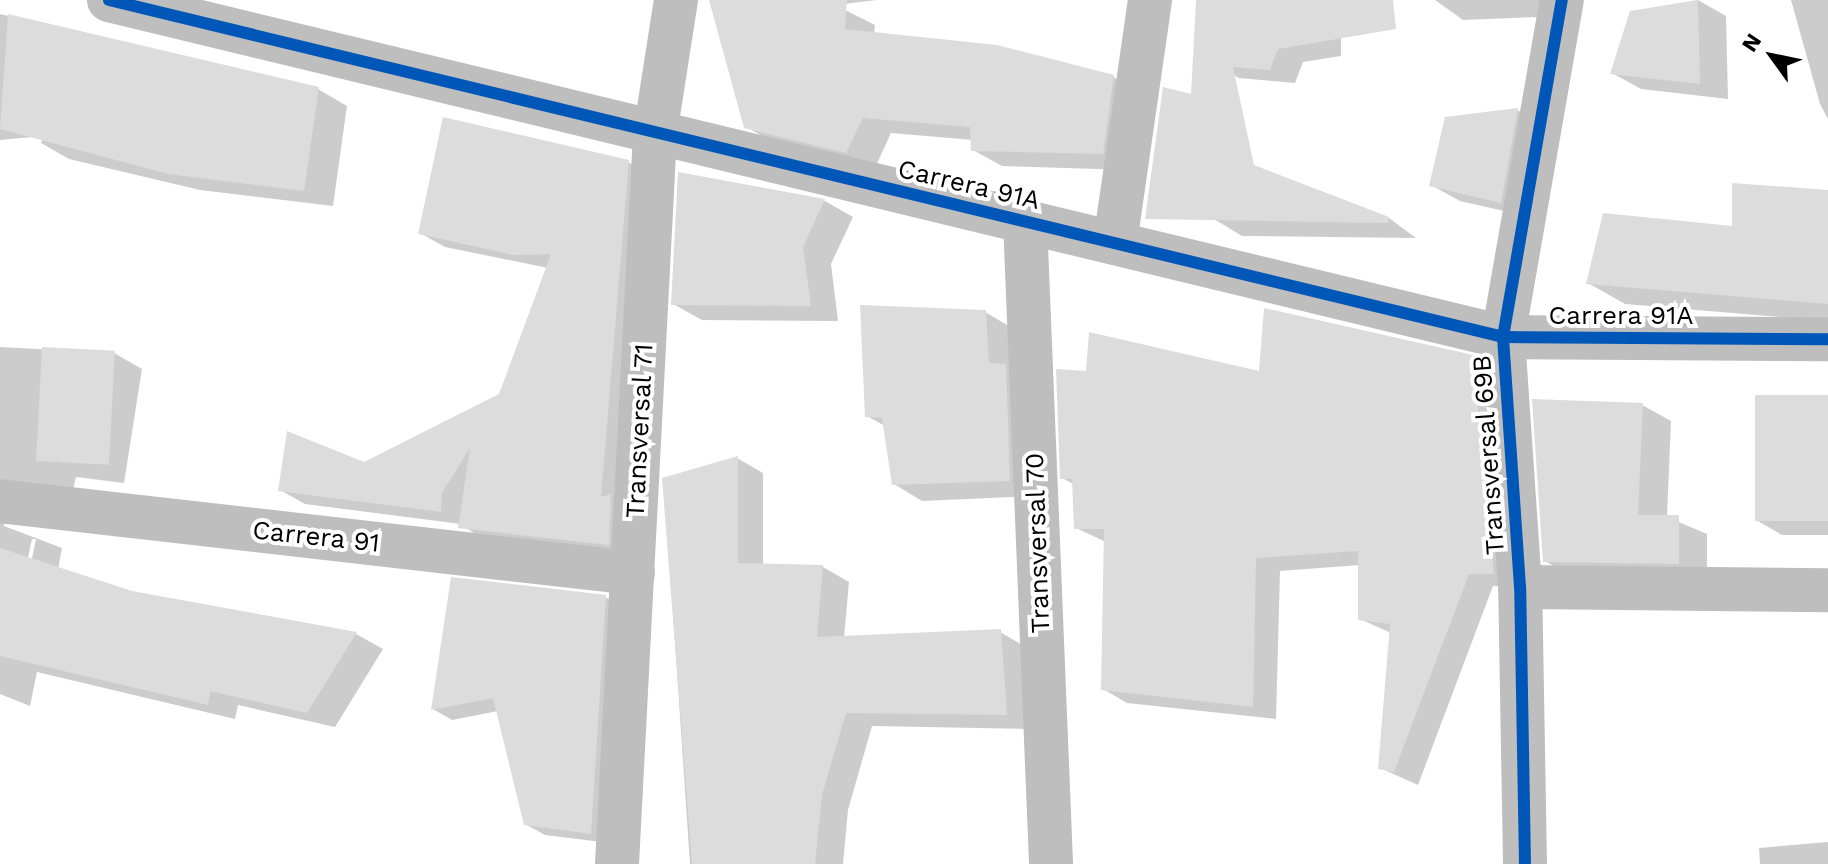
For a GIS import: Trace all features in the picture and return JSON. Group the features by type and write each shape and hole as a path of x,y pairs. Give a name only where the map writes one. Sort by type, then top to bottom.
{"street":[{"name":"Carrera 91A","path":"109,0 200,11 655,134 1503,337 1828,339"},
{"name":"Transversal 71","path":"617,864 655,134 676,0"},
{"path":"1115,243 1150,0"},
{"name":"Transversal 69B","path":"1525,864 1520,587 1503,337 1562,0"},
{"name":"Transversal 70","path":"1025,221 1051,864"},
{"name":"Carrera 91","path":"0,501 633,573"},
{"path":"1520,587 1828,590"}],"building":[{"path":"709,0 847,0 845,29 997,45 1114,75 1103,154 971,151 970,127 863,118 846,153 744,128"},
{"path":"1196,0 1393,0 1396,29 1278,49 1270,70 1233,67 1254,165 1389,217 1388,223 1145,219 1163,87 1191,94"},
{"path":"1698,0 1700,84 1610,74 1630,11"},
{"path":"8,14 319,87 304,191 168,174 0,129"},
{"path":"1518,108 1501,203 1429,186 1445,117"},
{"path":"443,117 629,160 601,497 611,494 609,545 458,528 470,448 442,493 441,512 278,491 287,431 364,462 499,394 551,254 513,255 418,234"},
{"path":"678,172 825,199 803,247 811,306 671,305"},
{"path":"1732,183 1828,190 1828,304 1586,284 1603,213 1732,226"},
{"path":"860,305 986,310 989,363 1006,364 1010,481 892,485 882,418 865,417"},
{"path":"1264,308 1473,355 1494,574 1469,574 1394,772 1378,769 1390,624 1358,620 1358,551 1256,558 1253,707 1101,690 1104,529 1074,529 1072,479 1060,479 1056,369 1086,371 1089,332 1259,371"},
{"path":"42,347 115,351 109,465 36,461"},
{"path":"1755,395 1828,395 1828,521 1755,521"},
{"path":"1532,399 1643,403 1638,515 1679,515 1679,564 1543,562"},
{"path":"738,456 738,563 823,565 817,637 1001,629 1007,715 846,713 822,795 815,864 692,864 662,478"},
{"path":"0,548 132,591 357,632 307,713 210,691 208,705 0,656"},
{"path":"451,577 606,595 591,834 524,825 493,698 431,710"}],"cycle path":[{"path":"109,0 1503,337 1828,339"},
{"path":"1525,864 1520,587 1503,337 1562,0"}]}
